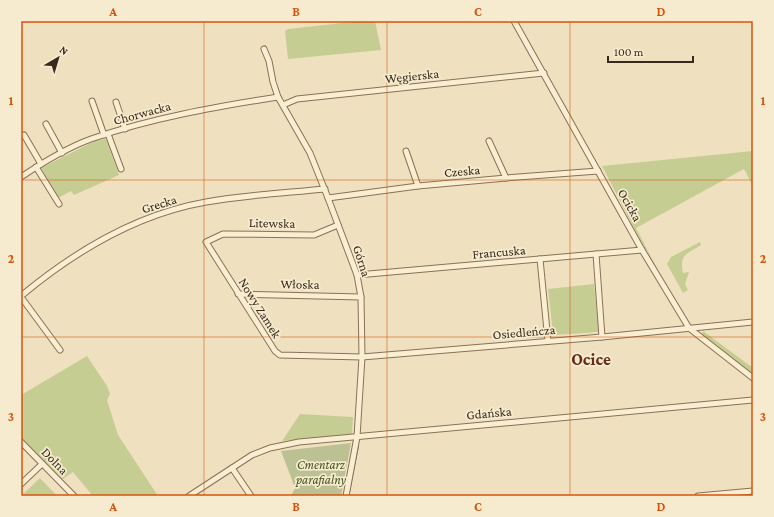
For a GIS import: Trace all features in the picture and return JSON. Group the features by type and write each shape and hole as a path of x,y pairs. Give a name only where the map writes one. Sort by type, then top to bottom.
{"street":[{"name":"Ocicka","path":"514,21 544,72 642,250 689,328 753,378"},
{"name":"Górna","path":"264,49 278,97 310,153 357,275 361,297 362,357 357,437 346,496"},
{"name":"Węgierska","path":"283,105 297,99 544,72"},
{"name":"Chorwacka","path":"22,176 41,164 90,139 199,110 278,97"},
{"path":"92,101 120,169"},
{"path":"116,102 125,129"},
{"path":"46,124 62,153"},
{"path":"24,135 41,164"},
{"path":"488,142 506,178"},
{"path":"406,151 418,186"},
{"path":"36,167 59,204"},
{"name":"Czeska","path":"328,198 418,186 598,171"},
{"name":"Grecka","path":"21,297 53,271 98,241 148,218 205,202 324,189"},
{"name":"Litewska","path":"206,242 223,234 314,235 338,225"},
{"name":"Nowy Zamek","path":"206,242 275,352 280,355 362,357"},
{"name":"Francuska","path":"357,275 642,250"},
{"path":"596,254 602,337"},
{"path":"540,259 548,341"},
{"name":"Włoska","path":"238,294 361,297"},
{"path":"21,297 60,350"},
{"name":"Osiedleńcza","path":"362,357 602,337 753,322"},
{"name":"Gdańska","path":"189,496 246,458 270,448 299,442 753,400"},
{"name":"Dolna","path":"21,442 74,496"},
{"path":"21,484 42,464"},
{"path":"232,468 251,496"},
{"path":"698,496 753,491"}],"green space":[{"path":"361,21 375,21 381,50 288,59 285,31 288,29"},
{"path":"106,139 119,175 74,195 71,191 58,198 41,168 95,141"},
{"path":"753,151 753,186 744,169 636,228 659,272 602,166"},
{"path":"700,242 701,245 685,255 683,258 683,273 689,272 685,284 688,290 683,293 667,264 671,257"},
{"path":"594,284 599,332 553,334 548,289"},
{"path":"703,331 753,368 753,374 701,336"},
{"path":"87,356 107,386 110,394 107,400 118,435 158,496 93,496 73,472 63,479 21,438 21,395"},
{"path":"300,414 353,417 352,435 282,441"},
{"name":"Cmentarz parafialny","path":"351,443 341,496 293,496 292,494 295,488 281,451"},
{"path":"40,478 57,496 21,496"}],"waterway":[{"path":"349,493 358,447"}],"district":[{"name":"Ocice","path":"591,359"}]}
